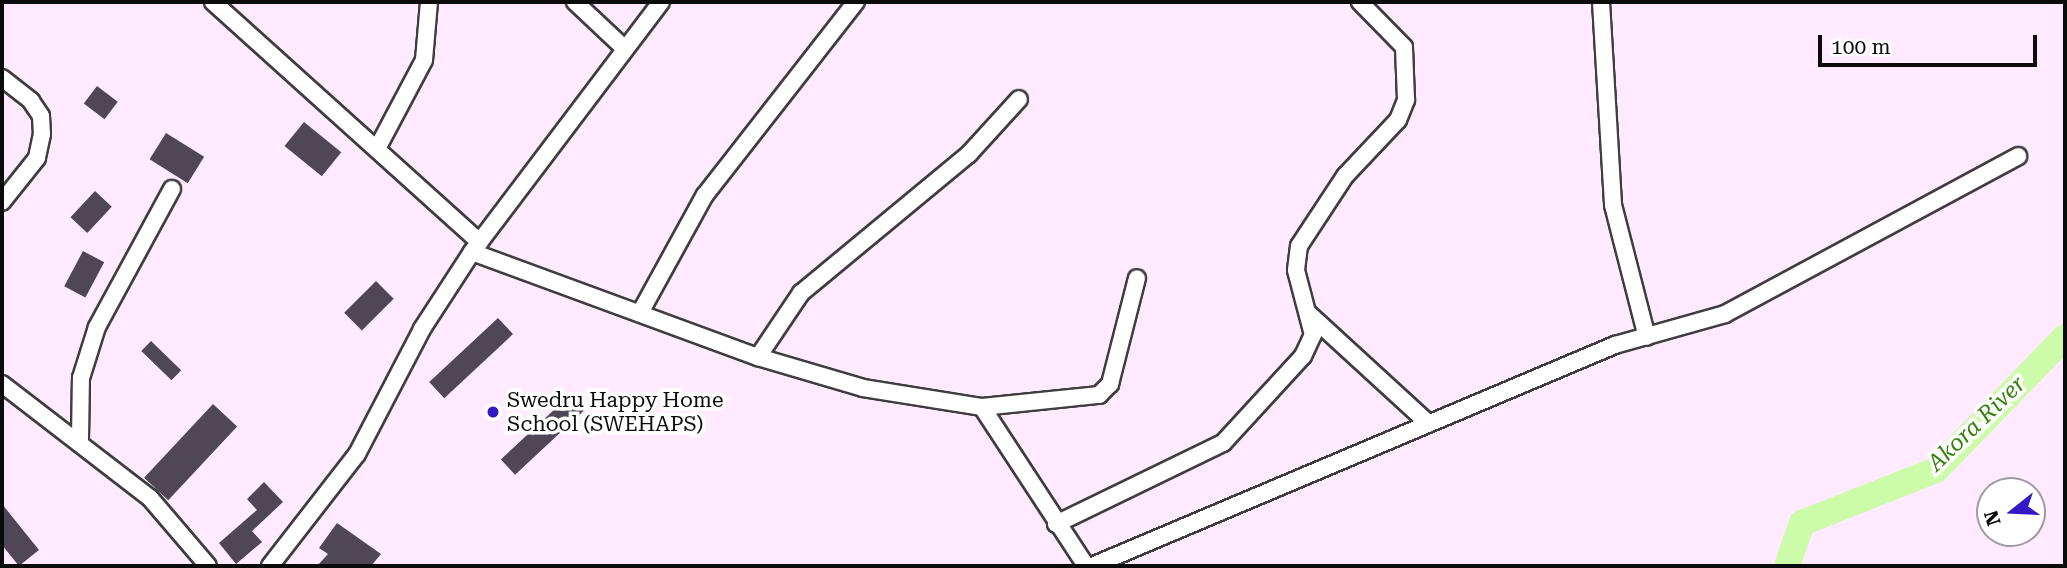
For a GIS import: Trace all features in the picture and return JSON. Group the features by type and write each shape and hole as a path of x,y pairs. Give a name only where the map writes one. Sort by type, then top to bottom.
{"street":[{"path":"213,2 379,145 476,247 758,357 863,388 982,407 1099,395 1110,384 1138,278"},
{"path":"379,145 424,60 429,2"},
{"path":"575,2 623,47"},
{"path":"270,566 357,454 422,329 476,247 623,47 661,2"},
{"path":"640,313 705,195 856,2"},
{"path":"1056,524 1232,435 1303,356 1313,335 1296,270 1299,246 1345,176 1398,120 1406,100 1404,47 1360,2"},
{"path":"1601,2 1613,205 1647,337"},
{"path":"2,78 31,101 41,116 42,134 37,158 2,202"},
{"path":"758,357 801,293 969,154 1019,99"},
{"path":"982,407 1056,524 1089,566 1428,422 1647,337 1725,314 2018,156"},
{"path":"80,439 81,377 97,327 172,190"},
{"path":"1309,314 1428,422"},
{"path":"2,384 80,439 150,498 208,566"}],"building":[{"path":"97,86 118,102 105,119 84,104"},
{"path":"304,122 341,152 322,176 284,146"},
{"path":"166,133 204,157 188,183 150,159"},
{"path":"95,191 112,207 87,233 70,217"},
{"path":"83,251 104,262 85,298 64,286"},
{"path":"376,281 394,299 362,330 344,313"},
{"path":"498,318 513,334 444,398 429,382"},
{"path":"151,341 181,370 171,380 141,351"},
{"path":"571,394 585,409 515,475 501,459"},
{"path":"213,404 237,427 168,500 144,478"},
{"path":"264,482 283,502 252,531 262,542 236,564 219,543 257,510 247,499"},
{"path":"2,504 39,550 19,566 2,545"},
{"path":"337,523 381,554 371,566 317,566 328,554 319,548"}],"waterway":[{"name":"Akora River","path":"1787,566 1802,523 1936,470 2065,337"}],"place":[{"name":"Swedru Happy Home School (SWEHAPS)","path":"493,412"}]}
